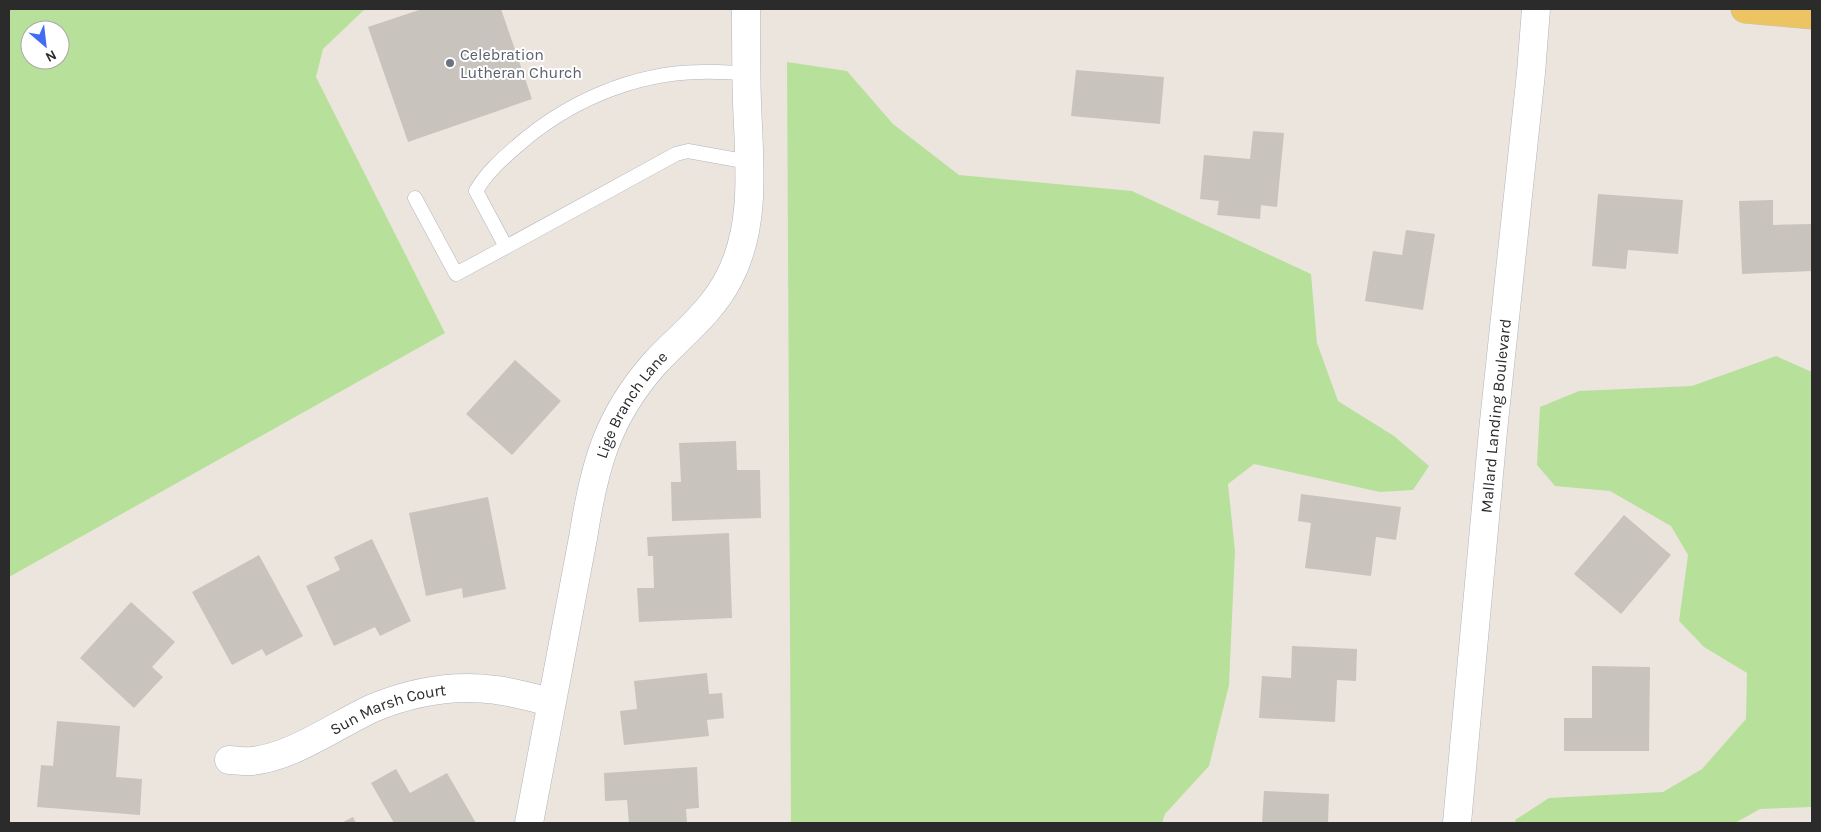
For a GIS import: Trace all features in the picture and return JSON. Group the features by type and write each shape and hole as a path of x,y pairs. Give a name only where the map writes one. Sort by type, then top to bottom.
{"main road":[{"path":"1745,9 1812,15"}],"street":[{"name":"Lige Branch Lane","path":"529,823 584,538 590,494 599,459 612,427 632,393 655,363 701,317 717,298 730,277 743,239 748,207 749,162 746,9"},
{"name":"Mallard Landing Boulevard","path":"1456,823 1492,441 1532,65 1536,9"},
{"name":"Sun Marsh Court","path":"229,760 252,761 276,755 310,741 372,709 401,698 429,691 463,688 496,690 551,702"}],"lane":[{"path":"506,247 476,191 484,177 529,136 575,105 598,94 645,80 700,72 746,74"},
{"path":"415,198 456,274 676,154 688,152 749,162"}],"green space":[{"path":"9,9 365,9 323,49 316,77 445,333 9,577"},
{"path":"787,62 847,71 893,124 959,175 1132,191 1311,274 1317,343 1338,401 1394,436 1429,466 1413,490 1380,492 1254,464 1228,484 1235,551 1229,685 1209,766 1165,814 1162,823 791,823"},
{"path":"1776,356 1812,372 1812,807 1760,809 1735,823 1516,823 1515,820 1549,798 1663,792 1702,769 1746,719 1747,673 1704,647 1679,621 1688,555 1671,526 1610,491 1555,486 1537,465 1540,407 1579,391 1692,386"}],"building":[{"name":"Celebration Lutheran Church","path":"422,9 501,9 532,99 408,142 368,27"},
{"path":"1076,70 1164,77 1160,124 1071,116"},
{"path":"1253,131 1284,133 1277,207 1261,205 1260,219 1217,215 1219,201 1200,199 1204,155 1250,159"},
{"path":"1598,194 1683,200 1678,254 1628,250 1626,269 1592,266"},
{"path":"1773,200 1773,225 1812,224 1812,271 1742,274 1739,201"},
{"path":"1406,230 1435,234 1423,310 1365,301 1373,251 1402,255"},
{"path":"515,360 561,401 512,455 466,414"},
{"path":"736,441 737,470 760,470 761,518 672,521 671,482 681,482 679,443"},
{"path":"1301,494 1401,507 1396,540 1376,537 1371,576 1305,568 1311,523 1298,521"},
{"path":"488,497 506,589 463,598 462,588 426,596 409,513"},
{"path":"1624,515 1671,555 1621,614 1574,574"},
{"path":"729,533 732,618 639,622 637,588 654,588 653,556 648,556 647,537"},
{"path":"372,539 411,621 380,636 375,627 334,646 306,586 340,570 334,557"},
{"path":"259,555 303,636 266,656 262,649 232,665 192,592"},
{"path":"131,602 175,642 152,667 163,677 134,708 80,658"},
{"path":"1292,646 1357,649 1356,681 1337,680 1335,722 1259,718 1262,676 1291,678"},
{"path":"1592,666 1650,667 1649,751 1564,751 1564,718 1592,718"},
{"path":"707,673 709,694 722,693 724,718 707,720 709,736 624,745 620,711 637,709 634,681"},
{"path":"57,721 120,726 116,777 142,779 140,815 37,807 41,765 53,766"},
{"path":"697,767 699,808 686,809 687,823 629,823 627,800 605,801 604,773"},
{"path":"396,769 410,793 447,773 476,823 394,823 371,783"},
{"path":"1264,791 1329,794 1328,823 1262,823"},
{"path":"353,817 356,823 341,823"}],"place":[{"name":"Celebration Lutheran Church","path":"450,63"}]}
